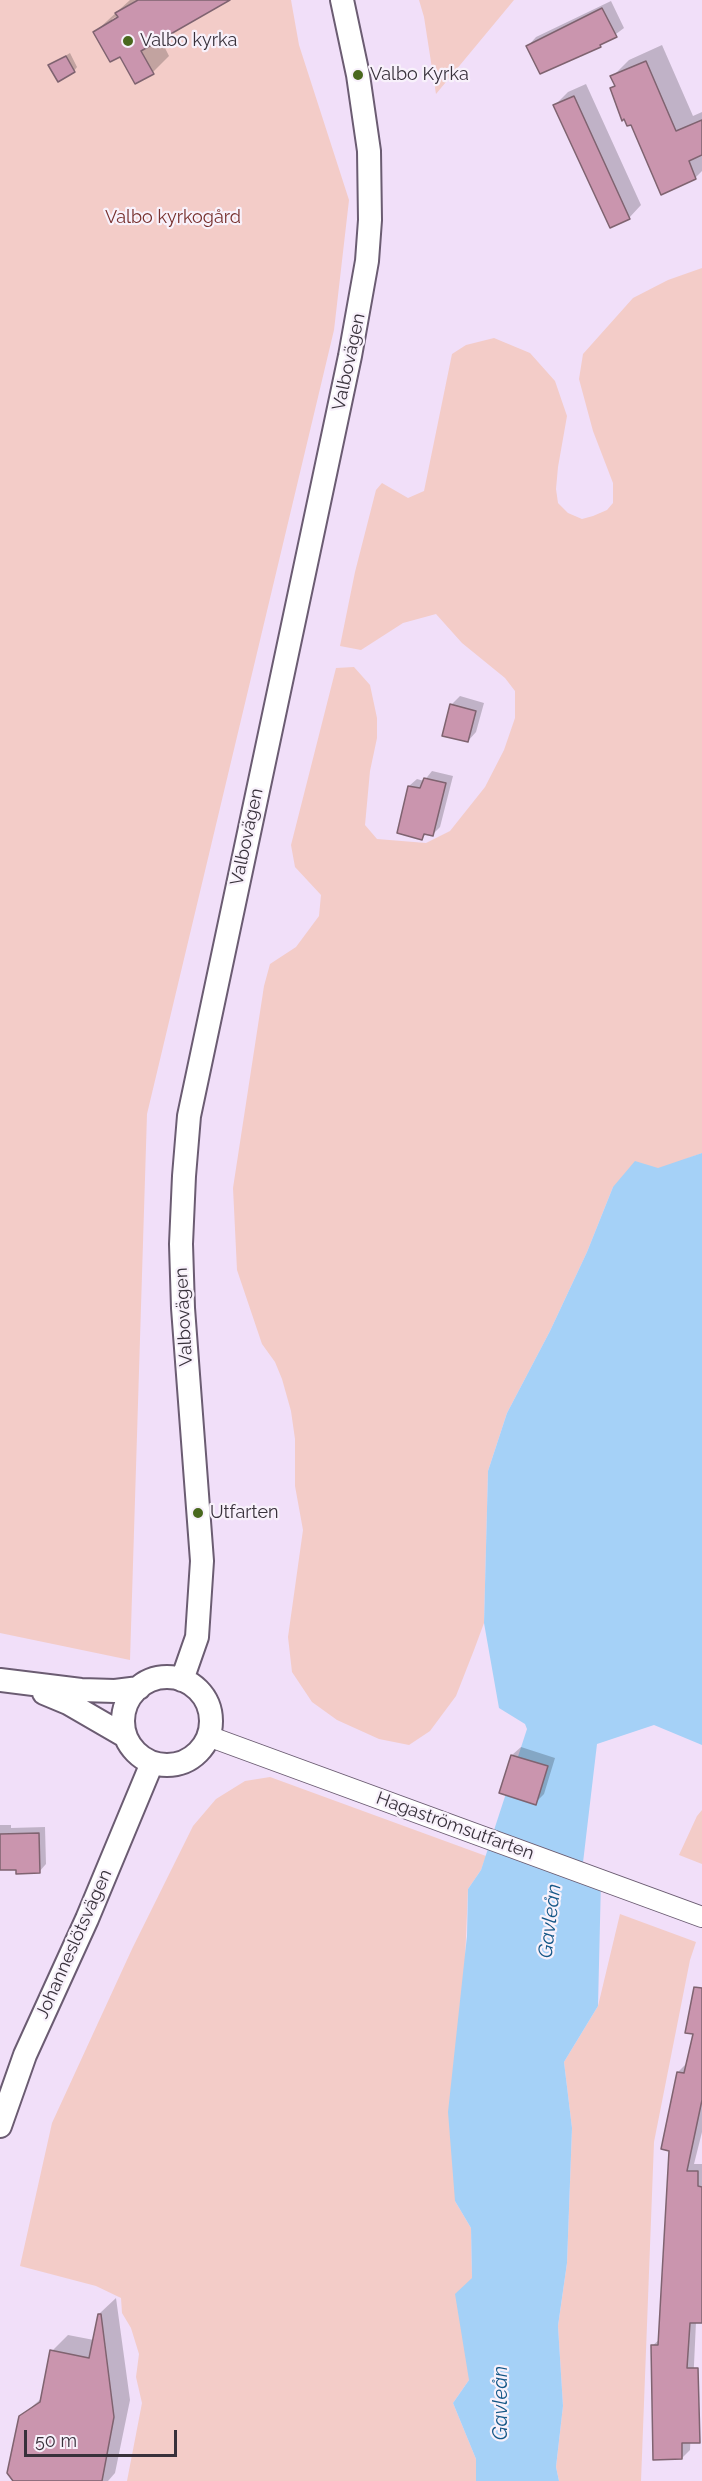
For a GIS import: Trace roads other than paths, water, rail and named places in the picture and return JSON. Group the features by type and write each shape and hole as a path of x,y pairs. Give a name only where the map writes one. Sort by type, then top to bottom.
{"main road":[{"name":"Valbovägen","path":"182,1680 198,1637 202,1561 183,1308 182,1233 189,1116 350,356 367,261 370,220 369,151 358,75 342,0"},
{"path":"168,1677 182,1680 194,1686 204,1696 210,1716 208,1736 197,1753 179,1764 165,1766 152,1763 140,1757 131,1748 125,1736 124,1710 130,1697 153,1679 168,1677"},
{"path":"10,1682 115,1692 139,1688"},
{"path":"10,1682 68,1703 125,1736"},
{"name":"Johanneslötsvägen","path":"0,2126 25,2055 87,1919 152,1763"}],"street":[{"name":"Hagaströmsutfarten","path":"208,1736 702,1917"}],"water":[{"name":"Gavleån","path":"702,1153 702,1745 654,1725 597,1744 582,1871 601,1880 598,2006 564,2062 572,2128 567,2263 558,2326 563,2406 556,2467 559,2481 476,2481 476,2459 453,2403 469,2380 455,2294 472,2278 471,2228 455,2201 448,2112 467,1936 468,1889 481,1870 527,1729 525,1724 499,1708 484,1623 488,1471 507,1413 550,1331 587,1252 613,1187 635,1161 658,1168"}],"place":[{"name":"Valbo kyrka","path":"128,41"},
{"name":"Valbo Kyrka","path":"358,75"},
{"name":"Utfarten","path":"198,1513"}],"park label":[{"name":"Valbo kyrkogård","path":"173,218"}]}
